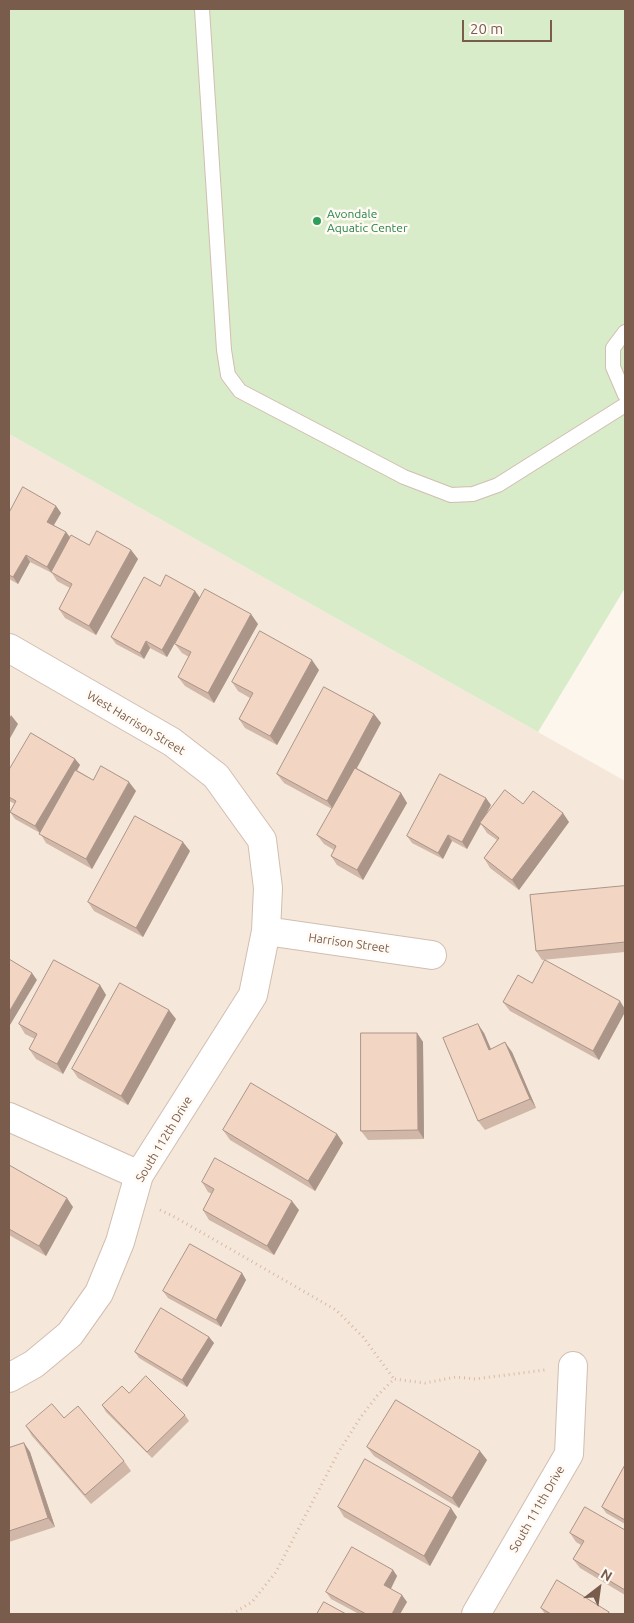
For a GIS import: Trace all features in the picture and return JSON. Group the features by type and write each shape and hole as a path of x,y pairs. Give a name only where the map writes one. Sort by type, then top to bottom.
{"street":[{"name":"West Harrison Street","path":"9,648 172,742 216,776 262,840 268,888 266,931"},
{"name":"Harrison Street","path":"266,931 432,955"},
{"name":"South 112th Drive","path":"9,1378 34,1364 70,1334 99,1293 120,1242 136,1186 253,995 266,931"},
{"path":"9,1117 136,1186"},
{"name":"South 111th Drive","path":"476,1614 569,1454 573,1366"}],"lane":[{"path":"202,9 224,350 228,375 240,391 404,477 451,495 473,494 498,485 625,404"},
{"path":"625,332 613,348 613,368 625,396"}],"path":[{"path":"136,1186 173,1216 336,1310 363,1337 394,1379 425,1384 456,1377 475,1379 573,1366"},
{"path":"232,1614 252,1602 276,1572 338,1453 360,1418 377,1396 394,1379"}],"shaded area":[{"path":"9,434 625,781 625,1614 9,1614"}],"green space":[{"name":"Avondale Aquatic Center","path":"9,9 625,9 625,588 538,732 9,434"}],"building":[{"path":"23,487 56,506 47,522 66,532 47,567 26,555 13,577 9,575 9,513"},
{"path":"97,531 131,550 89,626 59,609 72,584 51,572 71,535 89,545"},
{"path":"166,575 195,591 162,650 146,641 140,653 111,637 144,577 160,586"},
{"path":"205,589 251,614 208,693 178,677 191,652 175,644"},
{"path":"260,631 312,660 270,736 239,719 253,693 232,682"},
{"path":"324,687 374,714 327,801 277,774"},
{"path":"31,733 75,759 35,826 10,812 16,801 9,797 9,770"},
{"path":"101,766 129,782 86,859 39,834 75,770 93,780"},
{"path":"355,768 401,793 357,870 331,856 336,846 317,835"},
{"path":"440,774 486,798 462,842 448,835 438,853 407,836"},
{"path":"505,790 523,804 533,791 563,813 512,880 484,858 499,838 480,823"},
{"path":"135,816 183,842 136,928 88,902"},
{"path":"625,886 625,942 536,951 530,895"},
{"path":"9,959 32,973 9,1012"},
{"path":"54,960 100,985 57,1064 29,1049 37,1034 19,1024"},
{"path":"545,960 620,1001 593,1051 503,1002 518,975 532,983"},
{"path":"120,983 169,1010 121,1096 72,1069"},
{"path":"478,1024 489,1050 505,1042 530,1099 478,1121 443,1038"},
{"path":"361,1033 417,1033 418,1130 361,1131"},
{"path":"251,1083 337,1134 308,1181 223,1130"},
{"path":"215,1158 292,1201 267,1246 203,1210 214,1189 202,1182"},
{"path":"9,1165 67,1198 39,1246 9,1229"},
{"path":"190,1244 242,1273 216,1320 163,1291"},
{"path":"161,1308 209,1337 182,1380 135,1352"},
{"path":"146,1376 185,1415 147,1452 102,1405 122,1386 129,1393"},
{"path":"396,1400 480,1451 452,1498 367,1447"},
{"path":"52,1404 64,1418 78,1406 124,1461 85,1495 26,1426"},
{"path":"24,1443 48,1518 9,1531 9,1448"},
{"path":"365,1459 451,1508 424,1556 338,1507"},
{"path":"625,1465 625,1520 602,1507"},
{"path":"585,1507 625,1530 625,1590 573,1559 584,1541 570,1533"},
{"path":"352,1547 393,1570 384,1585 402,1595 392,1614 366,1614 326,1592"},
{"path":"557,1580 609,1612 608,1614 551,1614 541,1608"},
{"path":"324,1602 346,1614 317,1614"}],"place":[{"name":"Avondale Aquatic Center","path":"317,221"}]}
